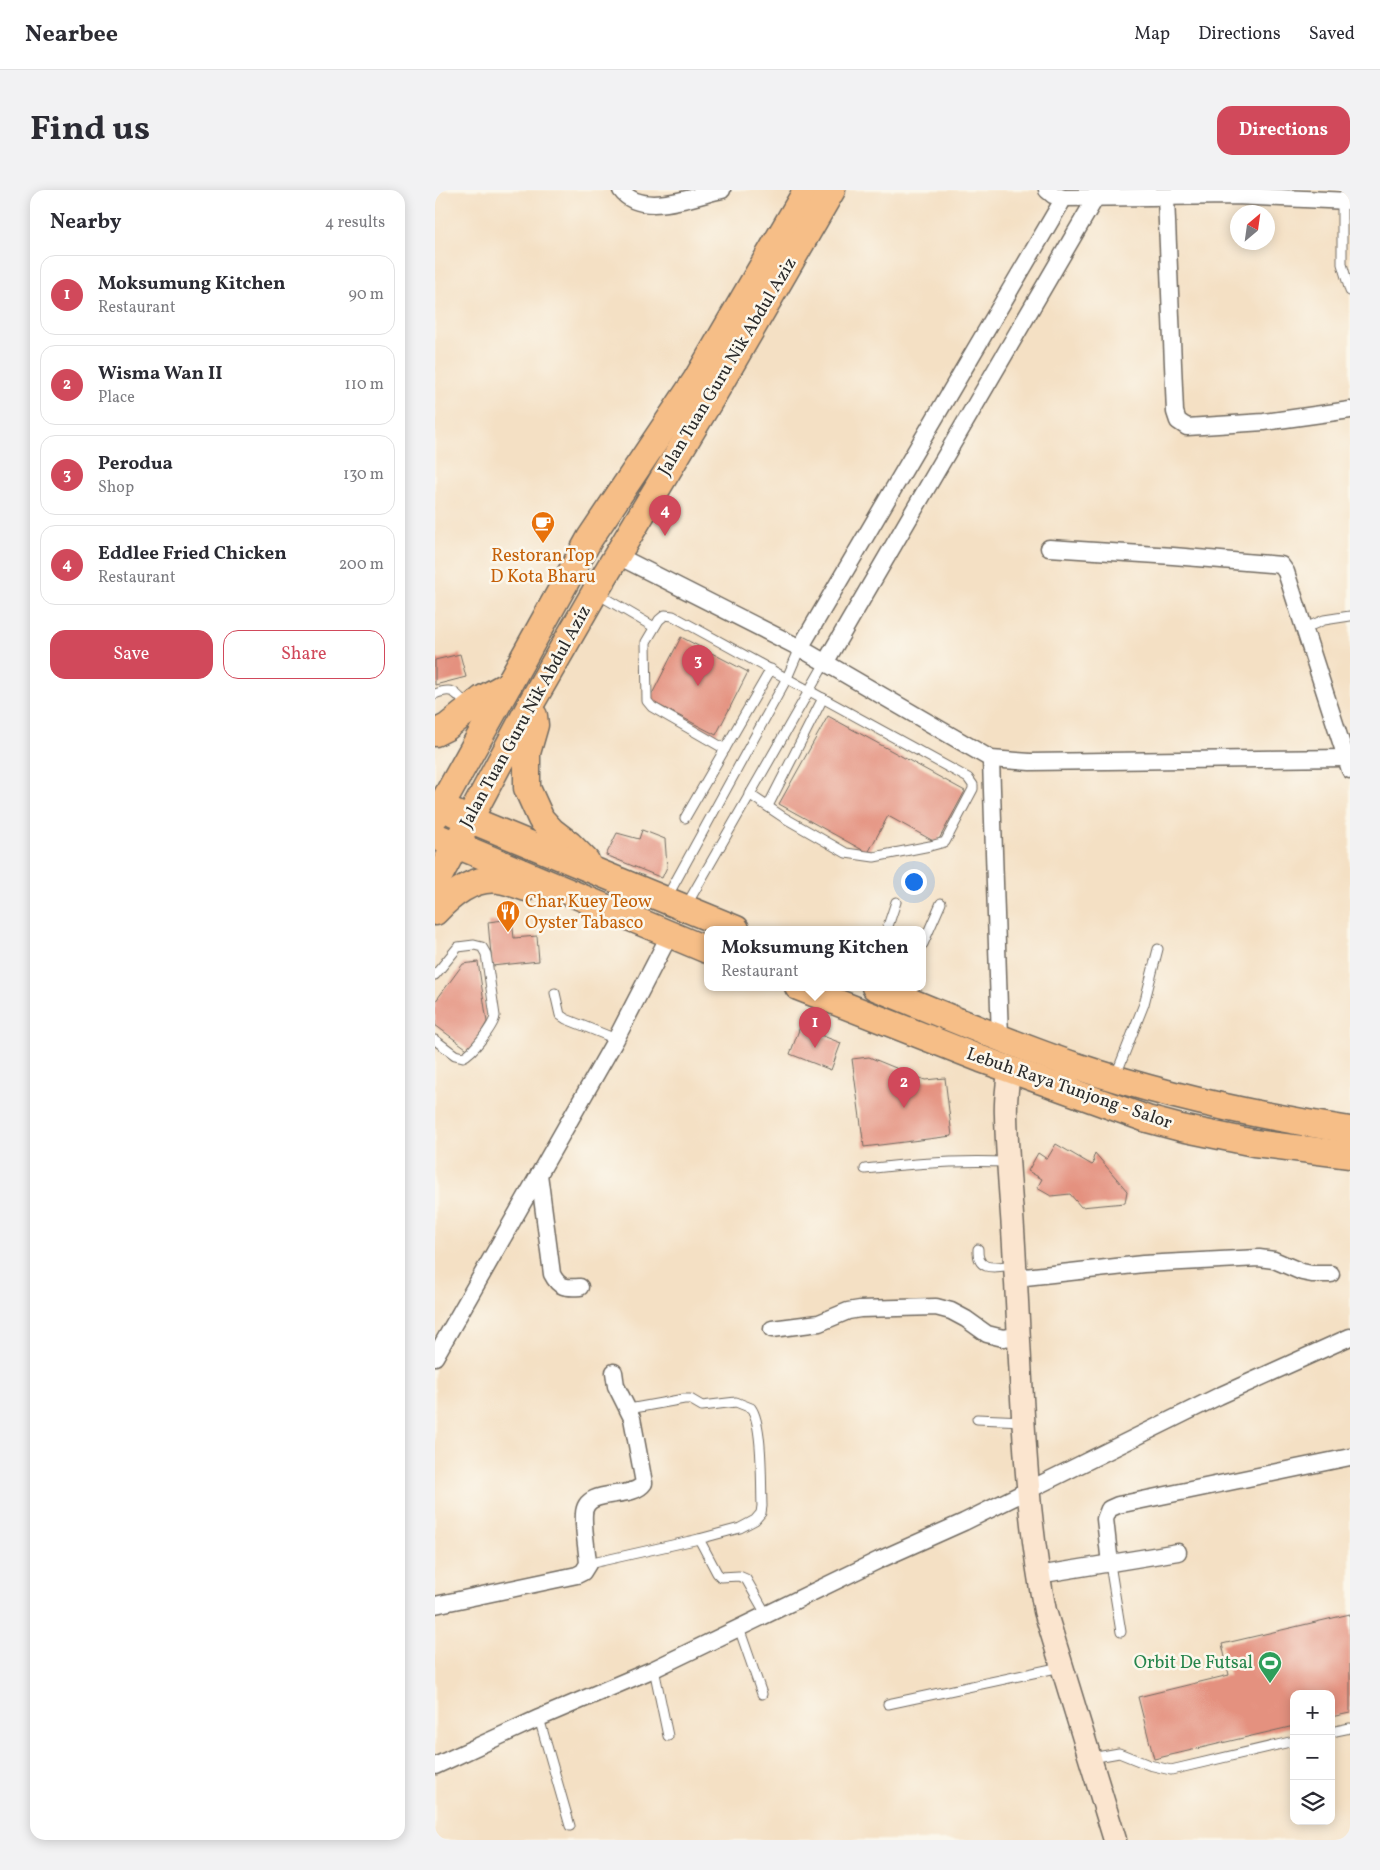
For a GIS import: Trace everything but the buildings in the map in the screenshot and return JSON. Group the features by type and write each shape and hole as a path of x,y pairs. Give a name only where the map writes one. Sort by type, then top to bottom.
{"main road":[{"name":"Jalan Tuan Guru Nik Abdul Aziz","path":"437,810 590,538 696,380 807,190"},
{"name":"Jalan Tuan Guru Nik Abdul Aziz","path":"435,884 446,840 470,820 533,700 595,592 832,190"},
{"path":"435,733 447,727 470,710 481,699 509,684"},
{"path":"533,700 535,724 527,754 527,788 541,819 597,872"},
{"path":"437,810 470,820 729,926"},
{"path":"446,840 704,949"},
{"path":"435,912 464,888 490,880 500,880 537,891 580,898"},
{"name":"Lebuh Raya Tunjong - Salor","path":"808,991 1009,1069 1147,1119 1254,1143 1350,1155"},
{"name":"Lebuh Raya Tunjong - Salor","path":"892,991 901,993 1000,1038 1115,1078 1221,1106 1350,1130"},
{"path":"1009,1069 1005,1112 1028,1491 1038,1575 1045,1611 1115,1840"}],"street":[{"path":"621,190 634,201 646,205 659,204 722,190"},
{"path":"1047,190 1053,195 1064,198 1166,198 1298,194 1346,201"},
{"path":"800,648 1064,198"},
{"path":"1166,198 1175,412 1178,421 1187,427 1264,422 1350,410"},
{"path":"825,663 1095,199"},
{"path":"617,556 800,648 991,759 1030,762 1348,764 1305,628 1286,572 1281,565 1049,548"},
{"path":"991,759 1000,1038"},
{"path":"435,1357 616,1039 670,934"},
{"path":"539,1174 552,1274 556,1282 566,1288 581,1287"},
{"path":"1015,1272 1259,1258 1274,1260 1302,1272 1331,1274"},
{"path":"772,1329 819,1323 848,1311 860,1309 936,1307 951,1311 987,1334 1003,1338 1018,1336"},
{"path":"435,1766 539,1718 654,1669 766,1614 964,1522 1219,1396 1350,1337"},
{"path":"435,1605 577,1575 583,1572 589,1564 584,1512 588,1503 597,1497 636,1490 644,1483 632,1418 616,1386 614,1372"},
{"path":"1110,1564 1105,1518 1109,1509 1118,1505 1350,1457"},
{"path":"1038,1575 1178,1552"}],"lane":[{"path":"1346,201 1342,264 1350,292"},
{"path":"595,592 654,627"},
{"path":"725,749 652,707 647,701 646,645 654,627 661,617 665,615 673,616 771,669 968,778 973,784 972,793 945,842 874,857 846,853 783,818 749,794"},
{"path":"1305,628 1324,620 1350,616"},
{"path":"675,904 800,648"},
{"path":"675,904 749,794 825,663"},
{"path":"685,818 771,669"},
{"path":"435,694 448,690 453,691 470,710"},
{"path":"768,806 823,698"},
{"path":"888,926 896,902"},
{"path":"926,937 941,903"},
{"path":"435,975 458,947 474,945 482,947 486,954 495,1016 493,1023 470,1052 463,1057 455,1055 435,1040"},
{"path":"1115,1078 1143,1004 1158,949"},
{"path":"555,993 560,1015 616,1039"},
{"path":"865,1169 980,1160 1008,1162"},
{"path":"978,1249 978,1257 983,1265 1015,1272"},
{"path":"589,1564 699,1540 740,1528 755,1520 761,1514 759,1440 757,1419 754,1412 737,1402 702,1406 690,1399 629,1409"},
{"path":"977,1419 1024,1421"},
{"path":"699,1540 717,1574 721,1577 739,1576 746,1579 766,1614"},
{"path":"1110,1564 1121,1632"},
{"path":"739,1628 762,1694"},
{"path":"888,1704 1062,1667"},
{"path":"654,1669 668,1736"},
{"path":"539,1718 570,1826"},
{"path":"1335,1731 1350,1728"},
{"path":"1090,1759 1119,1753 1149,1765 1171,1770 1290,1742"}],"place":[{"name":"Eddlee Fried Chicken","path":"665,536"},
{"name":"Restoran Top D Kota Bharu","path":"543,544"},
{"name":"Perodua","path":"698,686"},
{"name":"Char Kuey Teow Oyster Tabasco","path":"508,933"},
{"name":"Moksumung Kitchen","path":"815,1048"},
{"name":"Wisma Wan II","path":"904,1108"},
{"name":"Orbit De Futsal","path":"1270,1684"}]}
